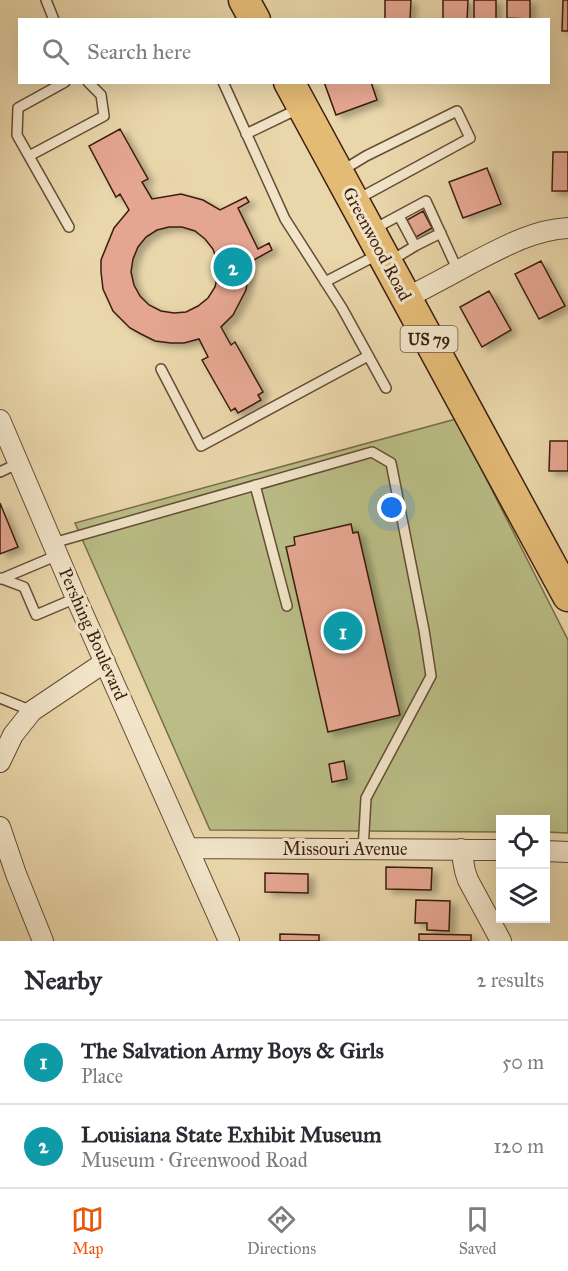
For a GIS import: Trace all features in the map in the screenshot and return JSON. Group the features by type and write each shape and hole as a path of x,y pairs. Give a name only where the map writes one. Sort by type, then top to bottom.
{"main road":[{"path":"244,0 254,18"},
{"name":"Greenwood Road","path":"296,95 406,298 560,565 568,596"}],"street":[{"path":"406,298 525,237 568,228"},
{"name":"Pershing Boulevard","path":"0,420 76,598 229,941"},
{"path":"0,762 12,735 32,711 105,662"},
{"path":"2,840 43,941"},
{"name":"Missouri Avenue","path":"189,848 496,850"},
{"path":"461,849 468,880 501,941"},
{"path":"550,851 568,852"}],"lane":[{"path":"46,0 53,18"},
{"path":"60,84 18,108 17,135 69,227"},
{"path":"29,156 104,116 101,95 90,84"},
{"path":"224,84 285,219 342,308 386,388"},
{"path":"246,134 296,95"},
{"path":"338,173 366,156 458,111 471,138 354,202"},
{"path":"380,249 399,216 426,201 458,271"},
{"path":"399,216 415,246"},
{"path":"325,282 380,249 415,246 441,233"},
{"path":"161,369 201,446 368,356"},
{"path":"0,578 55,549 255,485 372,452 391,463 431,676 366,798 363,850"},
{"path":"0,472 19,463"},
{"path":"255,485 287,606"},
{"path":"0,578 24,587 36,615 76,598"},
{"path":"0,698 32,711"}],"green space":[{"path":"456,419 568,640 568,833 550,832 550,815 496,815 496,832 210,830 75,523"}],"building":[{"path":"385,0 411,0 410,18 385,18"},
{"path":"443,0 468,0 467,18 443,18"},
{"path":"474,0 496,0 496,18 474,18"},
{"path":"507,0 530,0 530,18 507,18"},
{"path":"563,0 568,0 568,31 562,31"},
{"path":"325,84 372,84 377,100 336,115"},
{"path":"120,129 148,179 142,182 152,199 181,194 203,200 220,210 246,197 249,202 238,208 258,249 269,243 272,250 250,262 246,290 233,315 221,327 231,345 235,342 263,392 258,395 261,400 238,413 235,408 231,411 202,360 208,357 199,339 184,343 155,341 130,328 113,311 103,289 101,260 114,228 129,210 120,194 116,197 89,146","holes":["182,227 195,231 213,249 218,274 215,287 208,298 186,312 161,311 149,305 134,285 131,272 133,259 138,247 146,237 157,230"]},
{"path":"553,152 568,152 568,191 552,191"},
{"path":"487,168 501,204 463,218 449,182"},
{"path":"423,211 432,228 416,237 407,220"},
{"path":"541,261 565,306 539,319 515,274"},
{"path":"489,291 511,330 482,347 460,307"},
{"path":"550,441 568,441 568,471 549,471"},
{"path":"0,503 18,547 0,554"},
{"path":"351,524 353,533 358,532 400,715 328,732 286,547 295,545 294,537"},
{"path":"344,761 347,779 332,782 329,764"},
{"path":"386,867 432,868 431,890 386,889"},
{"path":"265,873 308,874 308,893 265,892"},
{"path":"416,900 450,901 449,931 427,930 427,923 415,923"},
{"path":"280,934 319,935 319,941 280,941"},
{"path":"419,934 471,935 471,941 419,941"}],"place":[{"name":"Louisiana State Exhibit Museum","path":"233,267"},
{"name":"The Salvation Army Boys & Girls","path":"343,631"}]}
